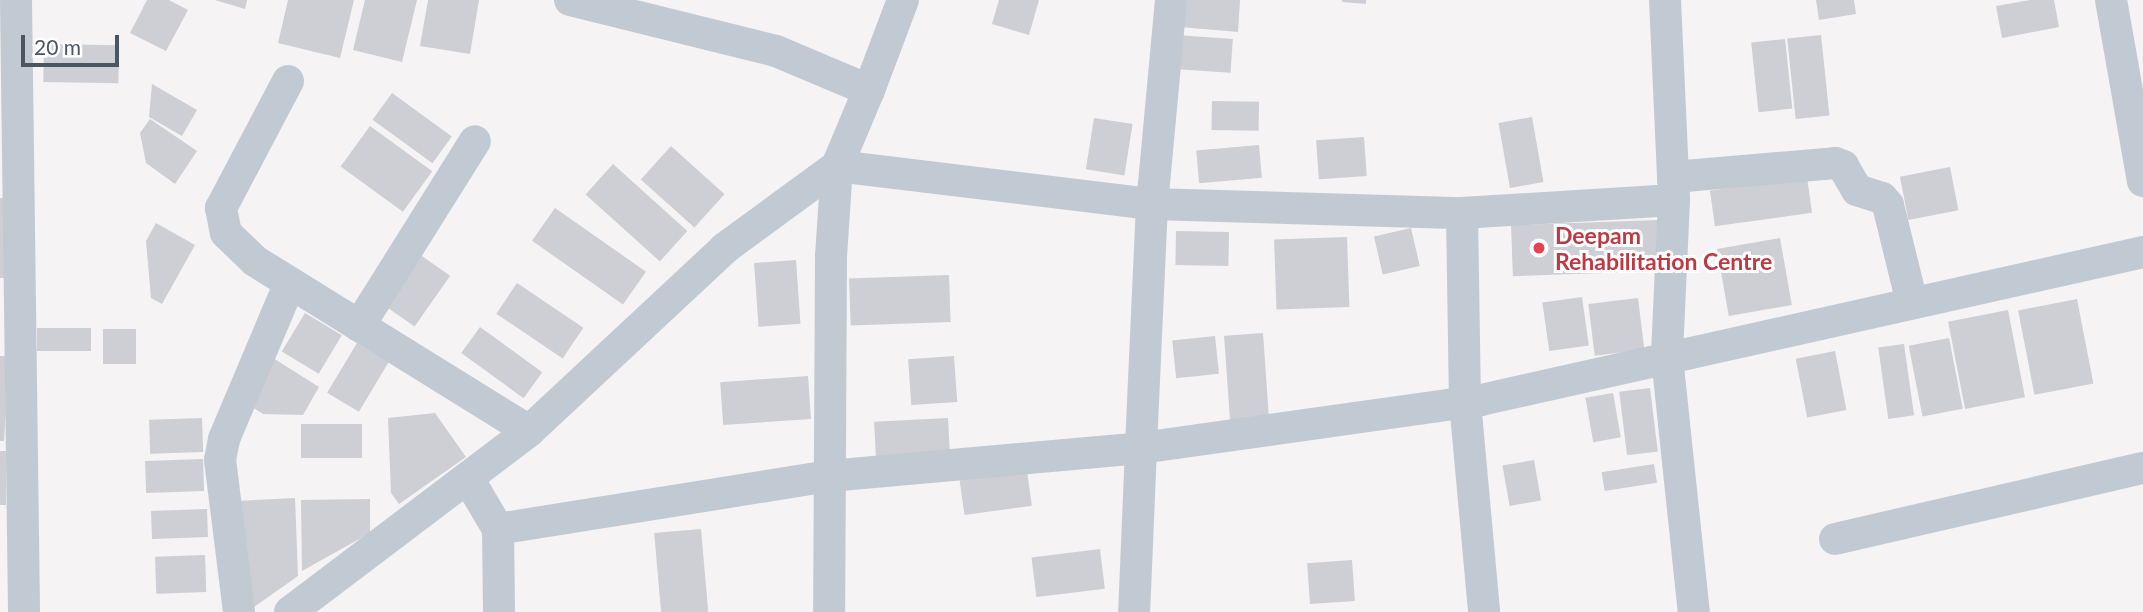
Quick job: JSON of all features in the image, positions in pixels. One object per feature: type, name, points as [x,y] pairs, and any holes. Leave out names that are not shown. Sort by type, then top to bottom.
[{"type":"street","points":[[16,0],[24,612]]},
{"type":"street","points":[[570,0],[776,51],[869,90]]},
{"type":"street","points":[[829,612],[831,256],[837,166],[903,0]]},
{"type":"street","points":[[1134,612],[1152,204],[1171,0]]},
{"type":"street","points":[[1665,0],[1674,188],[1667,358],[1694,612]]},
{"type":"street","points":[[2111,0],[2143,181]]},
{"type":"street","points":[[288,81],[221,208],[226,233],[255,261],[529,431]]},
{"type":"street","points":[[359,326],[475,141]]},
{"type":"street","points":[[290,612],[469,480],[529,431],[725,248],[837,166],[1152,204],[1462,213],[1674,188],[1835,163],[1843,166],[1857,190],[1882,198],[1888,205],[1912,303]]},
{"type":"street","points":[[1462,213],[1465,402],[1484,612]]},
{"type":"street","points":[[498,529],[829,476],[1141,447],[1465,402],[2143,252]]},
{"type":"street","points":[[239,612],[220,460],[224,439],[290,283]]},
{"type":"street","points":[[1835,539],[2143,468]]},
{"type":"street","points":[[469,480],[498,529],[499,612]]},
{"type":"building","points":[[147,0],[169,0],[188,10],[166,51],[130,33]]},
{"type":"building","points":[[215,0],[247,0],[245,9]]},
{"type":"building","points":[[288,0],[354,0],[340,58],[278,43]]},
{"type":"building","points":[[365,0],[417,0],[402,62],[353,50]]},
{"type":"building","points":[[428,0],[479,0],[470,54],[420,46]]},
{"type":"building","points":[[999,0],[1039,0],[1029,35],[992,24]]},
{"type":"building","points":[[1182,0],[1240,0],[1238,32],[1180,27]]},
{"type":"building","points":[[1366,0],[1366,4],[1342,2]]},
{"type":"building","points":[[1816,0],[1854,0],[1856,14],[1819,20]]},
{"type":"building","points":[[2030,0],[2054,0],[2059,27],[2002,38],[1996,6]]},
{"type":"building","points":[[1177,35],[1233,39],[1230,73],[1175,69]]},
{"type":"building","points":[[1821,35],[1829,116],[1796,119],[1787,39]]},
{"type":"building","points":[[1785,39],[1792,109],[1759,112],[1751,43]]},
{"type":"building","points":[[44,44],[119,45],[118,83],[43,82]]},
{"type":"building","points":[[152,84],[197,110],[182,136],[149,117]]},
{"type":"building","points":[[392,93],[452,136],[432,163],[373,120]]},
{"type":"building","points":[[1212,101],[1259,102],[1258,131],[1211,130]]},
{"type":"building","points":[[1532,117],[1543,182],[1510,188],[1499,123]]},
{"type":"building","points":[[1094,118],[1133,124],[1124,175],[1086,169]]},
{"type":"building","points":[[150,119],[197,151],[175,184],[146,163],[140,133]]},
{"type":"building","points":[[370,126],[432,171],[403,212],[341,166]]},
{"type":"building","points":[[1364,137],[1367,176],[1319,179],[1316,140]]},
{"type":"building","points":[[1259,145],[1262,178],[1199,183],[1196,150]]},
{"type":"building","points":[[671,146],[725,194],[694,228],[641,179]]},
{"type":"building","points":[[613,164],[687,231],[660,261],[586,194]]},
{"type":"building","points":[[1950,167],[1958,210],[1908,220],[1900,177]]},
{"type":"building","points":[[1807,177],[1812,213],[1715,226],[1710,191]]},
{"type":"building","points":[[0,198],[6,198],[4,278],[0,278]]},
{"type":"building","points":[[555,208],[646,272],[623,304],[532,241]]},
{"type":"building","points":[[1659,220],[1661,271],[1513,276],[1511,225]]},
{"type":"building","points":[[156,223],[195,245],[162,304],[151,298],[146,241]]},
{"type":"building","points":[[1411,228],[1420,266],[1383,275],[1374,237]]},
{"type":"building","points":[[1176,231],[1229,232],[1228,266],[1175,265]]},
{"type":"building","points":[[1347,237],[1349,307],[1276,310],[1274,240]]},
{"type":"building","points":[[1780,238],[1792,305],[1729,316],[1717,249]]},
{"type":"building","points":[[419,254],[450,276],[415,327],[383,305]]},
{"type":"building","points":[[796,260],[800,324],[759,327],[754,263]]},
{"type":"building","points":[[949,275],[951,322],[851,325],[849,278]]},
{"type":"building","points":[[517,283],[583,328],[563,358],[496,314]]},
{"type":"building","points":[[1582,297],[1589,346],[1549,351],[1542,303]]},
{"type":"building","points":[[1638,298],[1644,350],[1595,356],[1588,304]]},
{"type":"building","points":[[2077,299],[2093,383],[2035,395],[2018,310]]},
{"type":"building","points":[[2008,310],[2025,397],[1965,409],[1948,322]]},
{"type":"building","points":[[305,313],[342,335],[319,374],[282,352]]},
{"type":"building","points":[[480,327],[542,372],[523,398],[461,353]]},
{"type":"building","points":[[37,328],[91,328],[91,351],[37,351]]},
{"type":"building","points":[[103,329],[136,329],[136,364],[103,364]]},
{"type":"building","points":[[1263,333],[1269,420],[1230,423],[1224,336]]},
{"type":"building","points":[[1215,336],[1219,374],[1176,378],[1172,340]]},
{"type":"building","points":[[1949,338],[1963,409],[1922,417],[1909,346]]},
{"type":"building","points":[[357,343],[389,362],[359,412],[327,393]]},
{"type":"building","points":[[1904,344],[1914,415],[1888,419],[1878,348]]},
{"type":"building","points":[[1835,351],[1846,410],[1807,418],[1796,359]]},
{"type":"building","points":[[0,356],[9,356],[4,441],[0,441]]},
{"type":"building","points":[[954,356],[957,402],[911,405],[908,359]]},
{"type":"building","points":[[273,358],[319,387],[303,415],[263,414],[246,403]]},
{"type":"building","points":[[808,376],[811,419],[723,425],[720,382]]},
{"type":"building","points":[[1650,388],[1658,452],[1627,455],[1619,392]]},
{"type":"building","points":[[1613,393],[1621,437],[1593,442],[1585,398]]},
{"type":"building","points":[[435,413],[466,457],[399,504],[391,493],[388,418]]},
{"type":"building","points":[[202,418],[203,452],[150,454],[149,420]]},
{"type":"building","points":[[948,418],[950,457],[876,461],[874,422]]},
{"type":"building","points":[[301,424],[362,424],[362,458],[301,458]]},
{"type":"building","points":[[0,451],[6,451],[6,505],[0,505]]},
{"type":"building","points":[[203,459],[204,491],[146,493],[145,461]]},
{"type":"building","points":[[1534,460],[1541,500],[1510,506],[1502,466]]},
{"type":"building","points":[[1654,464],[1657,483],[1605,491],[1602,472]]},
{"type":"building","points":[[1027,471],[1032,506],[965,515],[960,480]]},
{"type":"building","points":[[295,498],[298,576],[247,612],[237,501]]},
{"type":"building","points":[[370,499],[370,533],[302,571],[301,500]]},
{"type":"building","points":[[207,509],[208,537],[152,539],[151,511]]},
{"type":"building","points":[[701,529],[708,612],[661,612],[654,533]]},
{"type":"building","points":[[1100,549],[1105,589],[1036,597],[1032,557]]},
{"type":"building","points":[[205,555],[206,592],[156,594],[155,557]]},
{"type":"building","points":[[1352,560],[1355,601],[1310,604],[1307,563]]},
{"type":"place","name":"Deepam Rehabilitation Centre","points":[[1539,248]]}]
